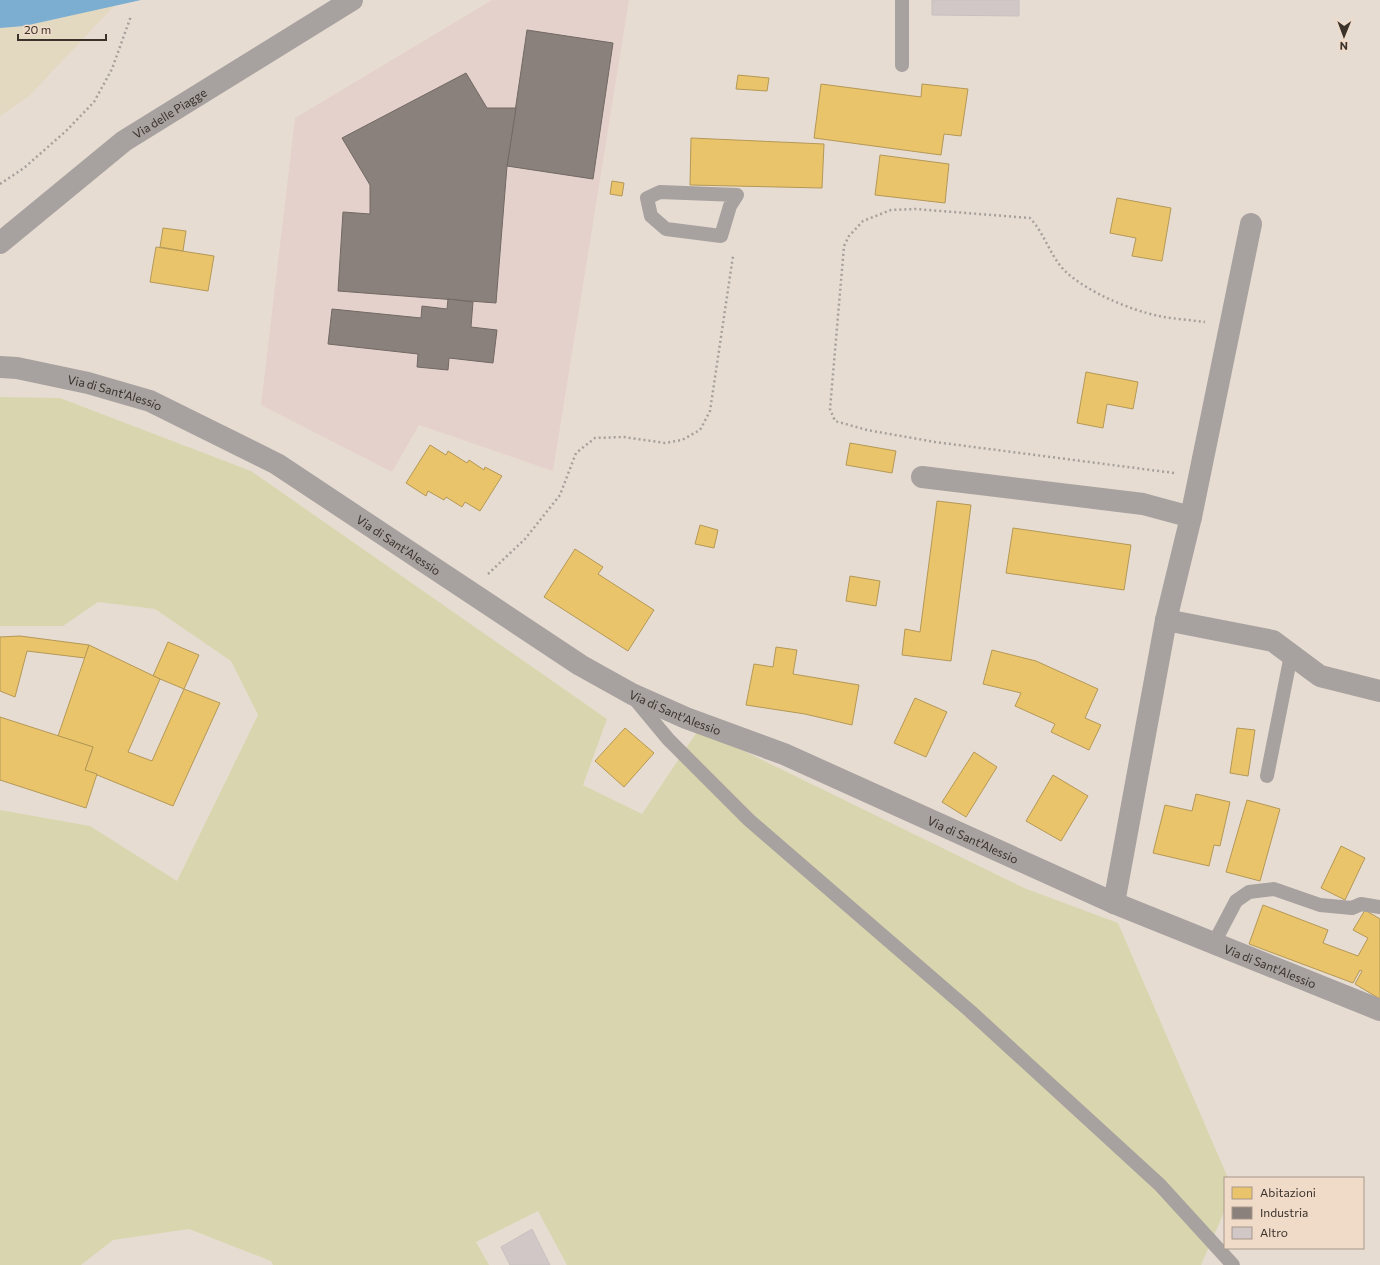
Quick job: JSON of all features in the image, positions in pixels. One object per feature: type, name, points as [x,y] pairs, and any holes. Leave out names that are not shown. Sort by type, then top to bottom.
[{"type":"street","name":"Via delle Piagge","points":[[0,243],[124,141],[352,0]]},
{"type":"street","points":[[1114,903],[1166,620],[1200,476],[1251,224]]},
{"type":"street","name":"Via di Sant'Alessio","points":[[0,367],[17,368],[88,383],[150,401],[214,431],[277,464],[580,665],[632,694],[686,718],[784,754],[1114,903],[1380,1010]]},
{"type":"street","points":[[922,477],[1143,504],[1191,517]]},
{"type":"street","points":[[1166,620],[1273,641],[1320,676],[1380,690]]},
{"type":"lane","points":[[902,0],[902,65]]},
{"type":"lane","points":[[660,192],[737,195],[730,206],[721,236],[666,230],[650,216],[647,198],[660,192]]},
{"type":"lane","points":[[1268,776],[1291,655]]},
{"type":"lane","points":[[632,694],[668,739],[749,820],[970,1011],[1160,1185],[1233,1265]]},
{"type":"lane","points":[[1214,943],[1236,901],[1249,892],[1274,889],[1320,905],[1352,908],[1360,904],[1380,907]]},
{"type":"path","points":[[0,184],[24,168],[94,102],[112,69],[131,16]]},
{"type":"path","points":[[1200,476],[935,442],[867,430],[835,421],[830,409],[844,246],[849,236],[864,221],[891,210],[915,209],[1030,218],[1040,228],[1050,250],[1065,271],[1089,288],[1126,306],[1158,316],[1207,322],[1230,328]]},
{"type":"path","points":[[469,592],[525,539],[560,496],[576,453],[595,438],[624,437],[665,443],[682,440],[700,430],[710,411],[734,249]]},
{"type":"shaded area","points":[[492,0],[629,0],[553,471],[419,425],[392,472],[261,405],[295,118]]},
{"type":"shaded area","points":[[0,397],[60,398],[251,471],[607,719],[583,785],[642,814],[699,729],[1024,888],[1118,923],[1228,1177],[1224,1177],[1224,1212],[1201,1265],[567,1265],[538,1211],[476,1242],[489,1265],[273,1265],[271,1261],[189,1229],[113,1240],[81,1265],[0,1265],[0,810],[90,826],[177,881],[258,715],[231,661],[155,609],[98,602],[63,626],[0,626]]},
{"type":"sand","points":[[115,5],[29,96],[0,116],[0,28],[24,26]]},
{"type":"water","points":[[0,0],[141,0],[24,26],[0,28]]},
{"type":"building: Abitazioni","points":[[738,75],[769,78],[767,91],[736,89]]},
{"type":"building: Abitazioni","points":[[821,84],[921,97],[922,84],[968,89],[961,136],[944,134],[941,155],[814,138]]},
{"type":"building: Abitazioni","points":[[691,138],[824,144],[822,188],[690,185]]},
{"type":"building: Abitazioni","points":[[880,155],[949,164],[945,203],[875,195]]},
{"type":"building: Abitazioni","points":[[612,181],[624,183],[622,196],[610,194]]},
{"type":"building: Abitazioni","points":[[1117,198],[1171,208],[1162,261],[1132,256],[1136,238],[1110,233]]},
{"type":"building: Abitazioni","points":[[163,228],[186,231],[183,251],[160,247]]},
{"type":"building: Abitazioni","points":[[156,247],[214,256],[208,291],[150,282]]},
{"type":"building: Abitazioni","points":[[1086,372],[1138,382],[1133,409],[1107,404],[1103,428],[1077,423]]},
{"type":"building: Abitazioni","points":[[850,443],[896,451],[892,473],[846,465]]},
{"type":"building: Abitazioni","points":[[430,445],[446,455],[448,451],[467,463],[469,460],[484,470],[485,467],[502,476],[480,511],[465,502],[462,507],[446,497],[444,500],[428,491],[426,496],[406,483]]},
{"type":"building: Abitazioni","points":[[937,501],[971,505],[951,661],[902,655],[905,629],[920,632]]},
{"type":"building: Abitazioni","points":[[700,525],[718,530],[714,548],[695,544]]},
{"type":"building: Abitazioni","points":[[1013,528],[1131,545],[1124,590],[1006,573]]},
{"type":"building: Abitazioni","points":[[575,549],[603,567],[598,574],[654,610],[628,651],[544,597]]},
{"type":"building: Abitazioni","points":[[850,576],[880,581],[876,606],[846,601]]},
{"type":"building: Abitazioni","points":[[20,636],[89,645],[85,658],[27,651],[15,697],[0,691],[0,637]]},
{"type":"building: Abitazioni","points":[[168,642],[199,655],[184,689],[153,676]]},
{"type":"building: Abitazioni","points":[[89,645],[160,679],[128,752],[152,761],[184,689],[220,703],[173,806],[85,770],[93,747],[58,736]]},
{"type":"building: Abitazioni","points":[[776,647],[797,650],[793,674],[859,685],[852,725],[805,714],[746,705],[754,664],[773,667]]},
{"type":"building: Abitazioni","points":[[992,650],[1036,661],[1098,689],[1085,718],[1101,725],[1089,750],[1051,732],[1055,724],[1015,706],[1021,693],[983,684]]},
{"type":"building: Abitazioni","points":[[915,698],[947,712],[926,757],[894,743]]},
{"type":"building: Abitazioni","points":[[0,717],[93,747],[85,770],[97,774],[86,808],[0,780]]},
{"type":"building: Abitazioni","points":[[625,728],[654,753],[624,787],[595,761]]},
{"type":"building: Abitazioni","points":[[1237,728],[1255,730],[1248,776],[1230,773]]},
{"type":"building: Abitazioni","points":[[974,752],[997,767],[966,817],[942,802]]},
{"type":"building: Abitazioni","points":[[1053,775],[1088,796],[1061,841],[1026,821]]},
{"type":"building: Abitazioni","points":[[1196,794],[1230,802],[1220,846],[1214,845],[1209,866],[1153,853],[1165,805],[1192,811]]},
{"type":"building: Abitazioni","points":[[1247,800],[1280,809],[1260,881],[1226,872]]},
{"type":"building: Abitazioni","points":[[1341,846],[1365,858],[1345,900],[1321,888]]},
{"type":"building: Abitazioni","points":[[1263,905],[1328,930],[1323,943],[1358,956],[1368,938],[1353,930],[1365,910],[1380,919],[1380,999],[1355,984],[1362,971],[1360,970],[1353,983],[1249,944]]},
{"type":"building: Industria","points":[[527,30],[613,43],[593,179],[507,166]]},
{"type":"building: Industria","points":[[466,73],[487,108],[516,108],[507,166],[496,303],[338,291],[343,212],[370,214],[370,185],[342,138]]},
{"type":"building: Industria","points":[[448,299],[473,302],[471,327],[497,330],[493,363],[449,358],[448,370],[417,367],[418,354],[328,344],[332,309],[421,318],[422,306],[447,309]]},
{"type":"building: Altro","points":[[932,0],[1019,0],[1019,16],[932,15]]},
{"type":"building: Altro","points":[[532,1229],[550,1265],[510,1265],[501,1247]]}]
